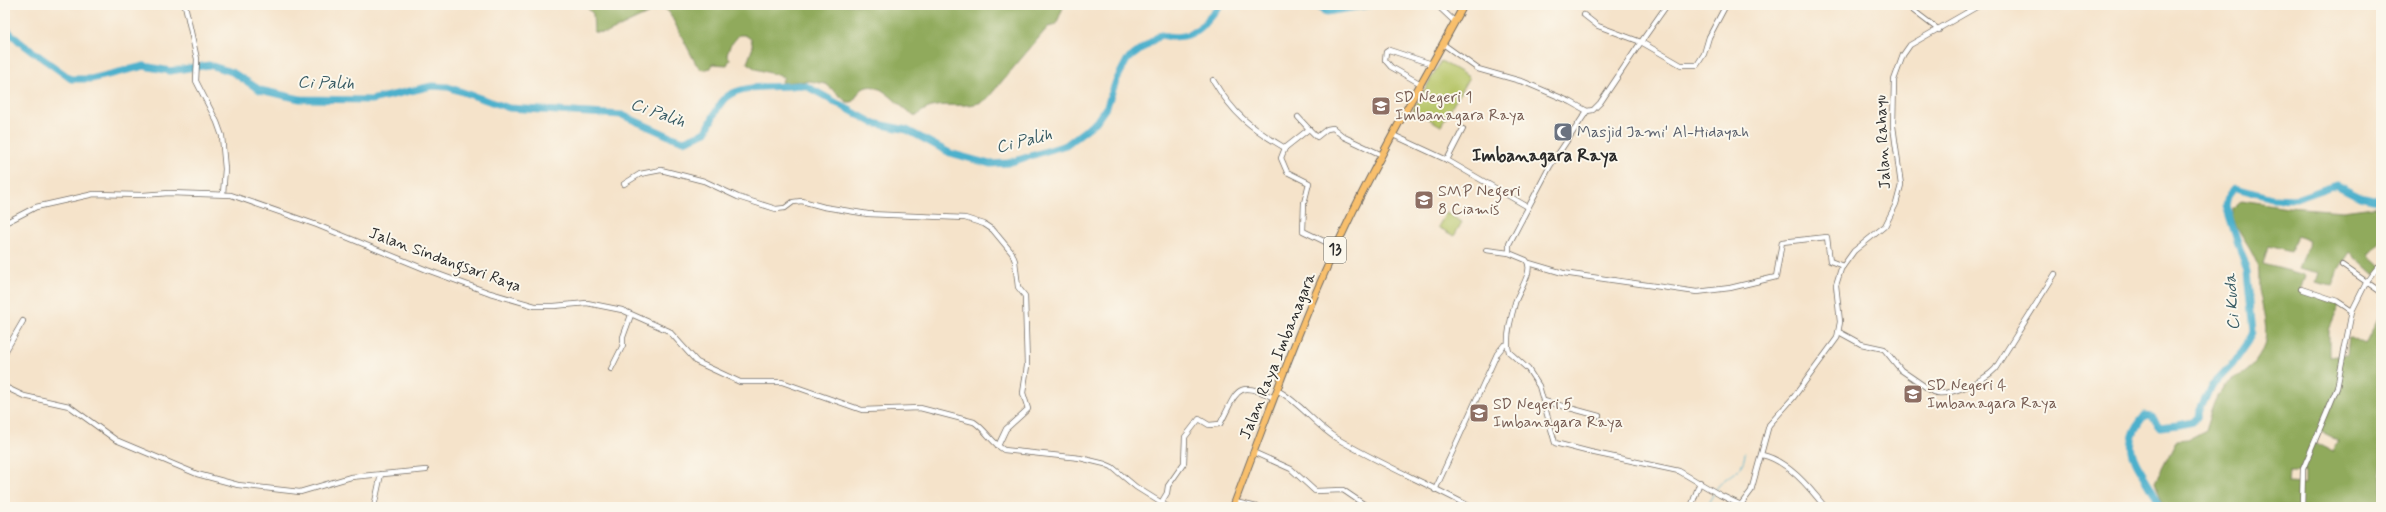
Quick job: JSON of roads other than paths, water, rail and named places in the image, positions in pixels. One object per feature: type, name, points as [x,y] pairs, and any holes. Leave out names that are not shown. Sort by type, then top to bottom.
[{"type":"highway","name":"Jalan Raya Imbanagara","points":[[1234,504],[1298,336],[1336,247],[1393,134],[1464,5]]},
{"type":"street","points":[[185,5],[197,59],[196,81],[217,122],[222,136],[225,169],[223,194]]},
{"type":"street","points":[[1438,5],[1455,22]]},
{"type":"street","points":[[1443,44],[1478,69],[1524,82],[1571,102],[1587,111],[1593,110],[1600,103],[1667,5]]},
{"type":"street","points":[[1584,15],[1598,26],[1641,42],[1681,64],[1697,65],[1704,54],[1709,37],[1726,5]]},
{"type":"street","points":[[1906,5],[1939,30]]},
{"type":"street","name":"Jalan Rahayu","points":[[1740,506],[1751,491],[1772,421],[1793,398],[1833,347],[1839,332],[1836,285],[1838,275],[1854,251],[1885,226],[1893,211],[1901,185],[1893,126],[1894,80],[1907,49],[1980,5]]},
{"type":"street","points":[[1421,84],[1391,67],[1385,60],[1386,52],[1391,50],[1432,64]]},
{"type":"street","points":[[1213,80],[1226,102],[1246,123],[1284,148]]},
{"type":"street","points":[[1509,253],[1510,240],[1550,166],[1587,111]]},
{"type":"street","points":[[1298,116],[1317,137],[1326,129],[1333,128],[1344,137],[1382,155]]},
{"type":"street","points":[[1309,129],[1284,148],[1281,158],[1287,172],[1309,183],[1304,203],[1303,231],[1336,247]]},
{"type":"street","points":[[1447,160],[1463,129]]},
{"type":"street","points":[[1393,134],[1447,160],[1528,208]]},
{"type":"street","points":[[624,184],[640,174],[661,170],[704,181],[738,197],[776,209],[785,208],[793,202],[802,201],[824,207],[868,214],[965,218],[989,227],[1012,253],[1015,261],[1018,287],[1025,296],[1027,366],[1023,391],[1028,409],[1006,429],[998,446],[1021,453],[1080,458],[1105,464],[1112,467],[1136,487],[1168,507]]},
{"type":"street","name":"Jalan Sindangsari Raya","points":[[5,223],[30,209],[83,195],[101,193],[143,195],[169,193],[223,194],[244,198],[317,225],[427,270],[490,293],[535,306],[587,303],[609,307],[631,315],[669,331],[697,362],[731,379],[748,383],[782,382],[862,410],[910,407],[926,409],[974,422],[981,426],[998,446]]},
{"type":"street","points":[[1486,250],[1509,253],[1529,263],[1568,274],[1679,290],[1710,291],[1776,277],[1782,242],[1827,237],[1830,261],[1843,266]]},
{"type":"street","points":[[1529,263],[1527,275],[1514,304],[1507,345],[1509,352],[1533,376],[1544,401],[1552,435],[1558,444],[1672,469],[1700,482],[1740,506]]},
{"type":"street","points":[[2342,265],[2381,292]]},
{"type":"street","points":[[2302,507],[2303,469],[2337,388],[2352,311],[2367,281],[2378,267],[2381,269]]},
{"type":"street","points":[[1839,332],[1861,344],[1884,349],[1901,370],[1933,392],[1939,394],[1952,392],[1989,376],[1995,369],[2055,274]]},
{"type":"street","points":[[2301,289],[2337,301],[2352,311]]},
{"type":"street","points":[[611,368],[622,345],[623,337],[631,315]]},
{"type":"street","points":[[5,352],[23,321]]},
{"type":"street","points":[[1435,490],[1497,354],[1504,345],[1507,345]]},
{"type":"street","points":[[5,387],[24,396],[69,406],[116,440],[198,474],[238,485],[300,492],[347,478],[426,470]]},
{"type":"street","points":[[1161,503],[1168,486],[1184,463],[1185,437],[1197,420],[1200,419],[1214,426],[1220,424],[1235,393],[1241,390],[1253,390],[1274,398]]},
{"type":"street","points":[[1277,390],[1296,401],[1324,430],[1377,460],[1467,505]]},
{"type":"street","points":[[1544,401],[1599,416]]},
{"type":"street","points":[[1254,452],[1292,469],[1312,490],[1343,490],[1368,507]]},
{"type":"street","points":[[1762,455],[1770,457],[1787,468],[1825,507]]},
{"type":"street","points":[[374,507],[381,474]]},
{"type":"street","points":[[1691,507],[1700,482]]},
{"type":"street","points":[[1234,504],[1257,507]]},
{"type":"waterway","name":"Ci Palih","points":[[5,28],[21,43],[71,79],[91,79],[144,66],[170,71],[209,65],[232,72],[260,90],[300,99],[371,100],[432,86],[448,87],[509,108],[622,115],[684,141],[706,132],[719,105],[731,94],[747,89],[799,85],[806,86],[873,123],[907,130],[950,153],[990,164],[1008,163],[1066,145],[1096,122],[1107,106],[1116,81],[1127,60],[1160,35],[1172,37],[1189,35],[1201,26],[1221,5]]},
{"type":"waterway","name":"Ci Palih","points":[[1314,5],[1326,12],[1370,5]]},
{"type":"waterway","name":"Ci Kuda","points":[[2160,507],[2155,494],[2132,451],[2132,440],[2136,428],[2145,415],[2151,416],[2160,427],[2192,422],[2197,417],[2210,388],[2233,364],[2249,341],[2253,332],[2247,272],[2226,206],[2227,198],[2236,188],[2272,198],[2296,199],[2336,185],[2360,197],[2381,202]]},
{"type":"waterway","points":[[1715,491],[1719,485],[1741,465],[1744,460],[1745,453]]},
{"type":"waterway","points":[[1706,507],[1714,493]]},
{"type":"place","name":"SD Negeri 1 Imbanagara Raya","points":[[1381,106]]},
{"type":"place","name":"Masjid Jami' Al-Hidayah","points":[[1563,132]]},
{"type":"place","name":"SMP Negeri 8 Ciamis","points":[[1424,200]]},
{"type":"place","name":"SD Negeri 4 Imbanagara Raya","points":[[1913,394]]},
{"type":"place","name":"SD Negeri 5 Imbanagara Raya","points":[[1479,413]]},
{"type":"district","name":"Imbanagara Raya","points":[[1545,156]]}]
